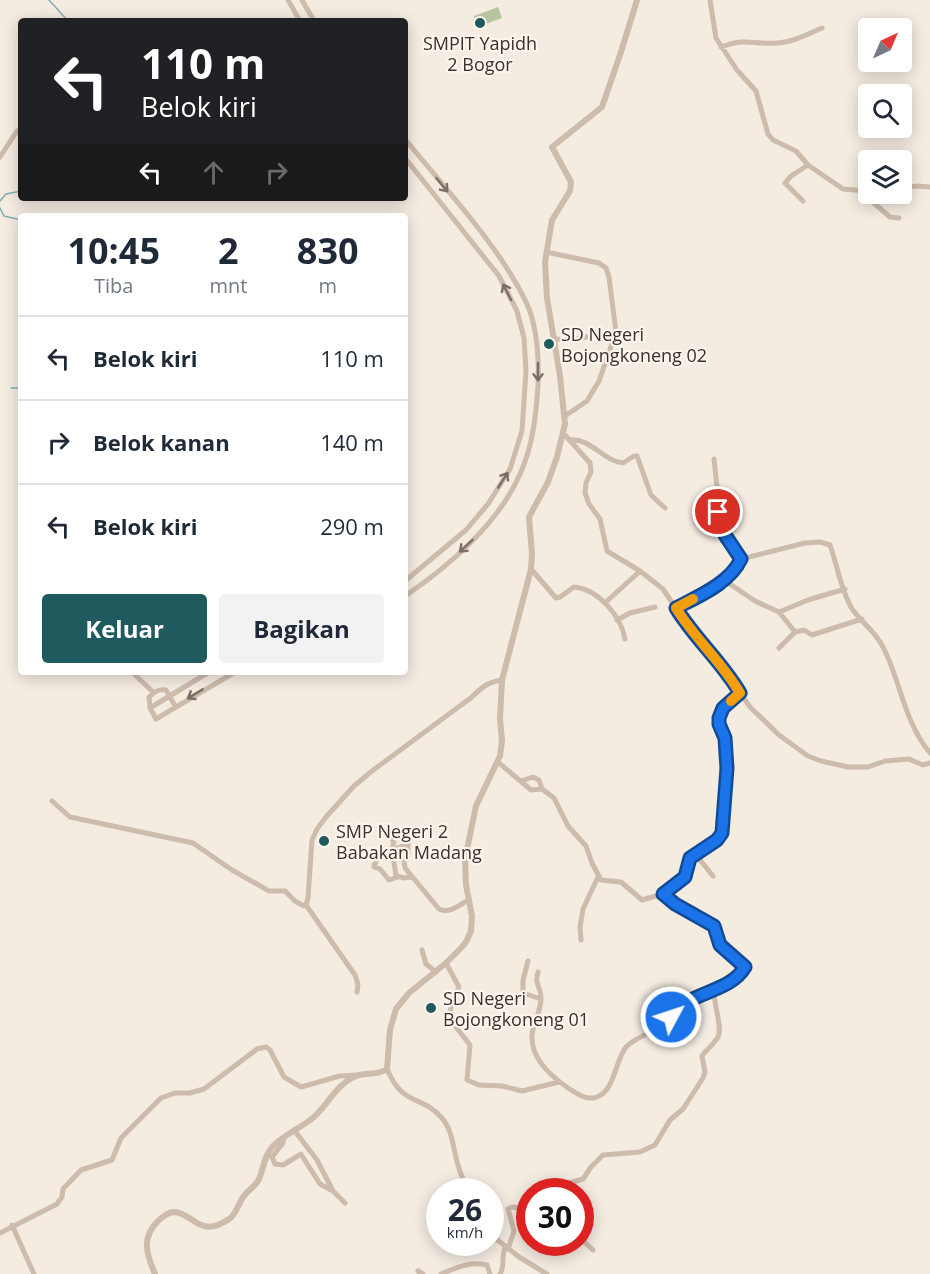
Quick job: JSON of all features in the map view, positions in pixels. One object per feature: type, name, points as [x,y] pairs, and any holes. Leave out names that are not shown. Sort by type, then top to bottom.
[{"type":"street","points":[[288,0],[298,18]]},
{"type":"street","points":[[302,0],[312,18]]},
{"type":"street","points":[[463,1178],[458,1168],[452,1138],[443,1119],[434,1111],[401,1092],[392,1081],[387,1069],[390,1030],[393,1014],[410,993],[462,948],[469,937],[472,916],[464,871],[468,840],[476,806],[498,762],[502,741],[500,718],[502,680],[531,569],[529,517],[548,482],[564,434],[565,416],[545,275],[546,252],[554,214],[571,187],[569,176],[552,147],[602,107],[637,0]]},
{"type":"street","points":[[710,0],[714,29],[722,47],[756,91],[768,134],[773,140],[796,151],[808,165],[843,189],[858,191]]},
{"type":"street","points":[[722,47],[742,40],[762,44],[790,41],[822,28]]},
{"type":"street","points":[[0,157],[17,131]]},
{"type":"street","points":[[408,143],[509,270],[528,307],[536,335],[538,370],[533,434],[520,475],[498,511],[475,538],[429,579],[408,594]]},
{"type":"street","points":[[408,162],[499,276],[516,311],[524,338],[526,371],[522,431],[510,469],[488,504],[466,530],[408,579]]},
{"type":"street","points":[[803,201],[785,183],[786,179],[808,165]]},
{"type":"street","points":[[912,187],[930,188]]},
{"type":"street","points":[[875,204],[890,217],[899,218]]},
{"type":"street","points":[[546,252],[599,263],[606,268],[616,332],[599,381],[587,401],[565,416]]},
{"type":"street","points":[[555,339],[568,340],[616,332]]},
{"type":"street","points":[[564,434],[590,463],[591,472],[585,493],[589,504],[600,519],[607,551],[640,571],[663,589],[691,631],[750,707],[772,730],[813,758],[843,766],[862,767],[892,760],[909,759],[923,765],[930,763]]},
{"type":"street","points":[[569,440],[576,439],[587,444],[617,462],[623,463],[638,456],[651,495],[665,508]]},
{"type":"street","points":[[714,459],[721,524],[725,535],[741,559]]},
{"type":"street","points":[[676,608],[724,580],[741,559],[805,543],[820,542],[830,545],[852,608],[876,633],[913,728],[930,753]]},
{"type":"street","points":[[531,569],[556,598],[572,588],[581,587],[605,603],[623,629],[625,639]]},
{"type":"street","points":[[605,603],[640,571]]},
{"type":"street","points":[[724,580],[734,589],[779,612],[795,632]]},
{"type":"street","points":[[779,612],[845,589]]},
{"type":"street","points":[[617,620],[630,613],[655,607]]},
{"type":"street","points":[[779,648],[795,632],[804,630],[812,635],[862,619]]},
{"type":"street","points":[[135,675],[153,692]]},
{"type":"street","points":[[150,708],[204,675]]},
{"type":"street","points":[[175,706],[166,690],[153,692],[149,697],[150,708],[156,719],[231,675]]},
{"type":"street","points":[[357,992],[358,984],[355,975],[306,905],[312,840],[317,829],[341,799],[372,771],[484,686],[502,680]]},
{"type":"street","points":[[521,781],[529,777],[536,778],[541,783],[542,789],[554,798],[568,826],[586,846],[598,877],[604,881],[621,882],[642,900],[663,894],[683,880],[690,858],[717,840],[722,833],[727,768],[725,738],[719,718],[723,708],[740,693]]},
{"type":"street","points":[[498,762],[533,791],[542,789]]},
{"type":"street","points":[[52,801],[70,817],[193,843],[231,870],[269,891],[285,891],[301,906],[306,905]]},
{"type":"street","points":[[389,836],[393,839],[392,850],[398,877]]},
{"type":"street","points":[[392,850],[409,842],[404,865],[441,911],[449,910],[468,900]]},
{"type":"street","points":[[696,855],[714,876]]},
{"type":"street","points":[[376,862],[374,866],[383,871],[389,880],[398,877],[412,877]]},
{"type":"street","points":[[581,940],[580,927],[583,909],[598,877]]},
{"type":"street","points":[[538,972],[536,983],[541,999],[533,1031],[536,1055],[547,1071],[559,1082],[586,1098],[600,1095],[612,1080],[621,1055],[628,1046],[660,1027],[686,1001],[739,975],[745,967],[720,945],[714,926],[675,904],[663,894]]},
{"type":"street","points":[[422,950],[426,964],[436,972]]},
{"type":"street","points":[[528,961],[523,980],[523,993],[541,999]]},
{"type":"street","points":[[446,963],[459,987],[451,1006],[452,1019],[470,1046],[467,1080],[479,1085],[502,1086],[522,1091],[559,1082]]},
{"type":"street","points":[[584,1178],[603,1155],[640,1152],[655,1145],[670,1120],[683,1109],[705,1075],[702,1056],[715,1042],[720,1028],[714,1007],[714,989]]},
{"type":"street","points":[[0,1233],[57,1204],[62,1197],[63,1189],[81,1170],[112,1160],[121,1138],[161,1098],[175,1093],[190,1093],[204,1089],[257,1049],[266,1047],[270,1050],[284,1077],[301,1087],[340,1076],[381,1072],[387,1069]]},
{"type":"street","points":[[155,1274],[147,1242],[151,1229],[168,1213],[173,1212],[202,1226],[214,1226],[229,1219],[244,1195],[257,1183],[266,1157],[284,1137],[313,1118],[341,1087],[358,1075]]},
{"type":"street","points":[[294,1130],[317,1160],[333,1191]]},
{"type":"street","points":[[284,1137],[283,1143],[272,1157],[275,1164],[283,1165],[301,1154],[320,1184],[333,1191],[345,1203]]},
{"type":"street","points":[[500,1274],[503,1268],[502,1254],[514,1231],[508,1209],[516,1207]]},
{"type":"street","points":[[12,1225],[34,1274]]},
{"type":"street","points":[[504,1245],[546,1274]]},
{"type":"street","points":[[441,1274],[473,1263],[487,1265],[490,1274]]},
{"type":"green space","points":[[498,7],[502,18],[478,27],[474,16]]},
{"type":"waterway","points":[[49,0],[65,18]]},
{"type":"waterway","points":[[0,201],[6,194],[18,192]]},
{"type":"waterway","points":[[0,208],[4,216],[18,219]]},
{"type":"waterway","points":[[11,388],[18,388]]},
{"type":"slow traffic","points":[[693,599],[676,608],[691,631],[740,693],[731,701]]},
{"type":"place","name":"SMPIT Yapidh 2 Bogor","points":[[480,23]]},
{"type":"place","name":"SD Negeri Bojongkoneng 02","points":[[549,344]]},
{"type":"place","name":"SMP Negeri 2 Babakan Madang","points":[[324,841]]},
{"type":"place","name":"SD Negeri Bojongkoneng 01","points":[[431,1008]]},
{"type":"route","points":[[671,1017],[686,1001],[736,978],[745,967],[720,945],[714,926],[675,904],[663,894],[683,880],[690,858],[720,838],[723,828],[722,814],[727,778],[726,745],[719,718],[723,708],[740,693],[691,631],[676,608],[724,580],[740,563],[741,559],[725,535],[718,512]]}]
